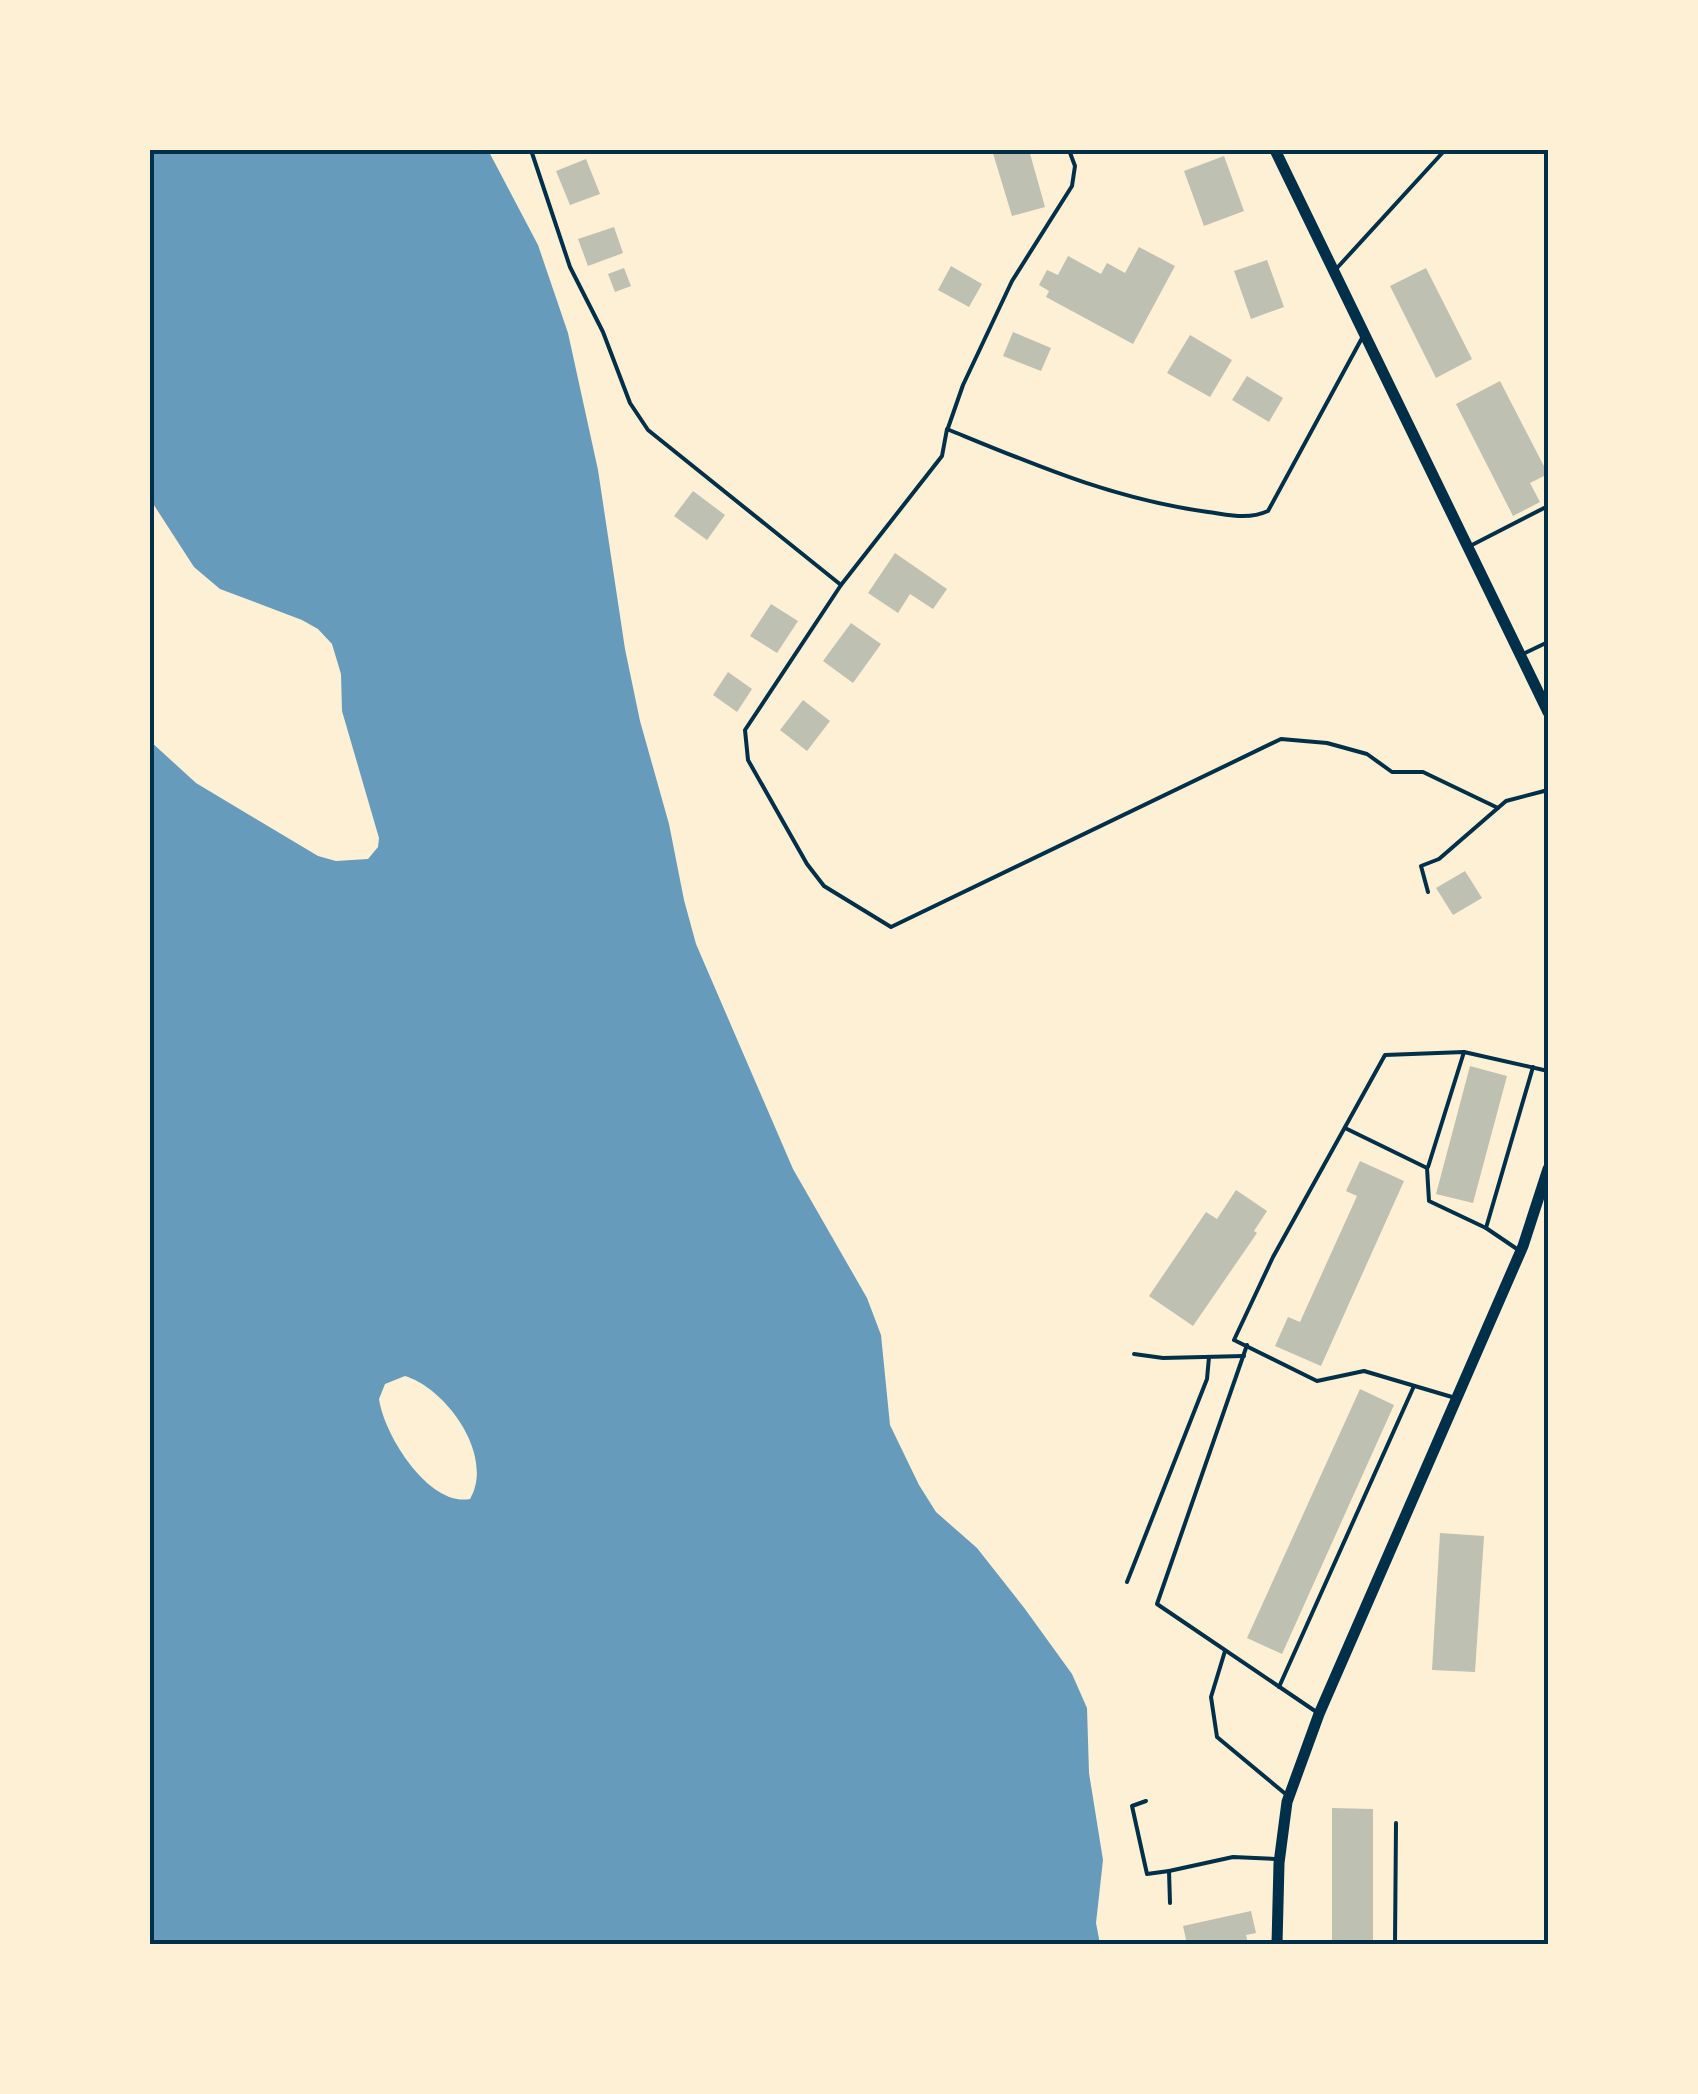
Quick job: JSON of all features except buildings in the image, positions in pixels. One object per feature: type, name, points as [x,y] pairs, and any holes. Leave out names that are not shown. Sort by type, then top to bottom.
[{"type":"main road","points":[[1275,150],[1548,712]]},
{"type":"main road","points":[[1277,1944],[1280,1860],[1289,1797],[1320,1714],[1521,1252],[1548,1169]]},
{"type":"lane","points":[[531,150],[570,268],[603,332],[630,403],[648,430],[842,585]]},
{"type":"lane","points":[[1069,150],[1075,166],[1072,186],[1012,281],[963,385],[942,456],[842,585],[745,730],[748,760],[807,864],[824,886],[891,926],[1281,738],[1326,743],[1367,754],[1392,772],[1423,772],[1498,808]]},
{"type":"lane","points":[[1334,272],[1444,150]]},
{"type":"lane","points":[[947,429],[1056,474],[1164,506],[1252,518],[1268,511],[1364,334]]},
{"type":"lane","points":[[1468,547],[1548,506]]},
{"type":"lane","points":[[1520,656],[1548,642]]},
{"type":"lane","points":[[1428,892],[1421,866],[1439,859],[1506,800],[1548,790]]},
{"type":"lane","points":[[1464,1052],[1428,1168],[1428,1202],[1486,1228],[1521,1252]]},
{"type":"lane","points":[[1456,1398],[1364,1372],[1317,1382],[1234,1340],[1273,1256],[1384,1056],[1464,1052],[1548,1070]]},
{"type":"lane","points":[[1486,1228],[1533,1068]]},
{"type":"lane","points":[[1345,1128],[1428,1168]]},
{"type":"lane","points":[[1247,1346],[1157,1604],[1320,1714]]},
{"type":"lane","points":[[1134,1354],[1244,1356]]},
{"type":"lane","points":[[1127,1582],[1206,1379],[1209,1357]]},
{"type":"lane","points":[[1278,1689],[1414,1386]]},
{"type":"lane","points":[[1224,1651],[1211,1696],[1217,1737],[1289,1797]]},
{"type":"lane","points":[[1146,1800],[1132,1806],[1147,1874],[1233,1857],[1280,1860]]},
{"type":"lane","points":[[1395,1944],[1396,1823]]},
{"type":"lane","points":[[1170,1871],[1170,1903]]},
{"type":"water","points":[[150,150],[488,150],[538,245],[568,333],[598,470],[640,721],[669,824],[696,944],[793,1169],[867,1298],[881,1335],[890,1425],[919,1485],[936,1512],[977,1548],[1025,1609],[1072,1674],[1087,1708],[1089,1773],[1103,1860],[1096,1923],[1100,1944],[150,1944],[150,741],[196,783],[318,856],[336,861],[368,859],[378,847],[379,838],[342,711],[341,674],[332,644],[302,620],[220,589],[194,567],[150,499]],"holes":[[[405,1376],[421,1383],[451,1409],[463,1426],[476,1463],[476,1482],[470,1499],[439,1492],[411,1466],[390,1431],[379,1399],[385,1384]]]}]
